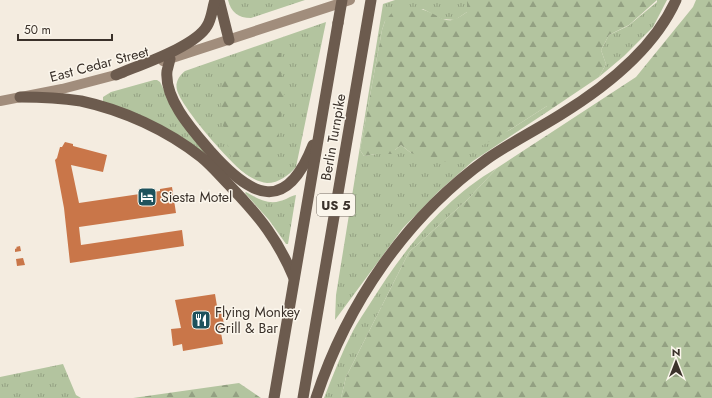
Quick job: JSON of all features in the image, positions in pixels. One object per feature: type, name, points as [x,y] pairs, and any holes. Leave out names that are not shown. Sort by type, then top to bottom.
[{"type":"highway","points":[[116,75],[167,54],[196,39],[207,28],[213,13],[215,0]]},
{"type":"highway","points":[[219,0],[229,40]]},
{"type":"highway","name":"Berlin Turnpike","points":[[274,398],[342,0]]},
{"type":"highway","name":"Berlin Turnpike","points":[[303,398],[371,0]]},
{"type":"highway","points":[[316,398],[334,349],[353,311],[376,274],[411,228],[449,190],[476,168],[498,152],[576,105],[619,73],[653,36],[672,9],[676,0]]},
{"type":"highway","points":[[170,59],[167,72],[168,85],[179,109],[250,207],[273,236],[281,249],[294,278]]},
{"type":"highway","points":[[20,97],[43,97],[81,102],[106,108],[136,119],[187,146],[228,177],[254,189],[263,191],[273,191],[283,188],[298,176],[310,153],[320,126]]},
{"type":"main road","name":"East Cedar Street","points":[[0,101],[116,75],[170,59],[350,0]]},
{"type":"green space","points":[[228,0],[305,0],[251,18],[246,18],[236,14],[233,11]]},
{"type":"green space","points":[[395,0],[467,0],[467,12],[455,20],[442,19],[423,9],[385,21],[382,30],[360,150],[364,156],[394,154],[395,150],[401,145],[411,153],[508,131],[547,106],[547,112],[473,161],[439,191],[403,228],[335,320],[336,295],[383,4]]},
{"type":"green space","points":[[467,0],[657,0],[629,25],[609,35],[601,50],[606,64],[599,77],[547,112],[547,106],[508,131],[460,158],[449,162],[437,161],[422,157],[411,153],[401,145],[395,150],[395,154],[376,154],[364,156],[360,150],[382,30],[385,21],[395,9],[410,8],[424,10],[445,20],[454,19],[467,12]]},
{"type":"green space","points":[[657,0],[667,0],[653,27],[624,56],[599,77],[606,64],[601,50],[609,35],[628,26],[657,2]]},
{"type":"green space","points":[[696,0],[712,0],[712,398],[341,398],[346,377],[409,252],[467,200],[497,168],[636,77],[693,7]]},
{"type":"green space","points":[[326,22],[296,167],[287,176],[276,182],[267,183],[257,180],[235,165],[216,145],[187,109],[177,90],[178,79],[185,71]]},
{"type":"green space","points":[[256,52],[281,53],[281,75],[286,80],[273,173],[269,181],[259,180],[249,176],[244,173],[233,161],[226,138],[222,116],[221,88],[228,71],[238,61]]},
{"type":"green space","points":[[154,80],[160,82],[172,106],[210,156],[103,102],[103,97],[111,92]]},
{"type":"green space","points":[[497,168],[467,200],[409,252],[346,377],[341,398],[324,398],[341,355],[355,327],[383,283],[411,245],[459,195]]},
{"type":"green space","points":[[246,192],[258,199],[271,202],[276,202],[296,195],[288,244],[286,244],[269,220],[245,193]]},
{"type":"green space","points":[[63,364],[76,395],[81,398],[0,398],[0,377]]},
{"type":"green space","points":[[239,383],[261,398],[133,398]]},
{"type":"building","name":"Siesta Motel","points":[[65,142],[73,144],[73,146],[107,155],[103,172],[71,165],[79,203],[160,191],[160,189],[172,187],[176,213],[79,227],[81,245],[182,230],[184,246],[70,263],[64,208],[55,160],[60,147],[62,147]]},
{"type":"building","points":[[20,246],[21,251],[15,252],[16,247]]},
{"type":"building","points":[[23,258],[25,265],[17,266],[16,259]]},
{"type":"building","name":"Flying Monkey Grill & Bar","points":[[215,294],[218,312],[222,311],[224,326],[220,327],[223,344],[183,351],[182,344],[173,346],[171,329],[181,328],[175,300]]},
{"type":"place","name":"Siesta Motel","points":[[147,197]]},
{"type":"place","name":"Flying Monkey Grill & Bar","points":[[201,320]]}]
